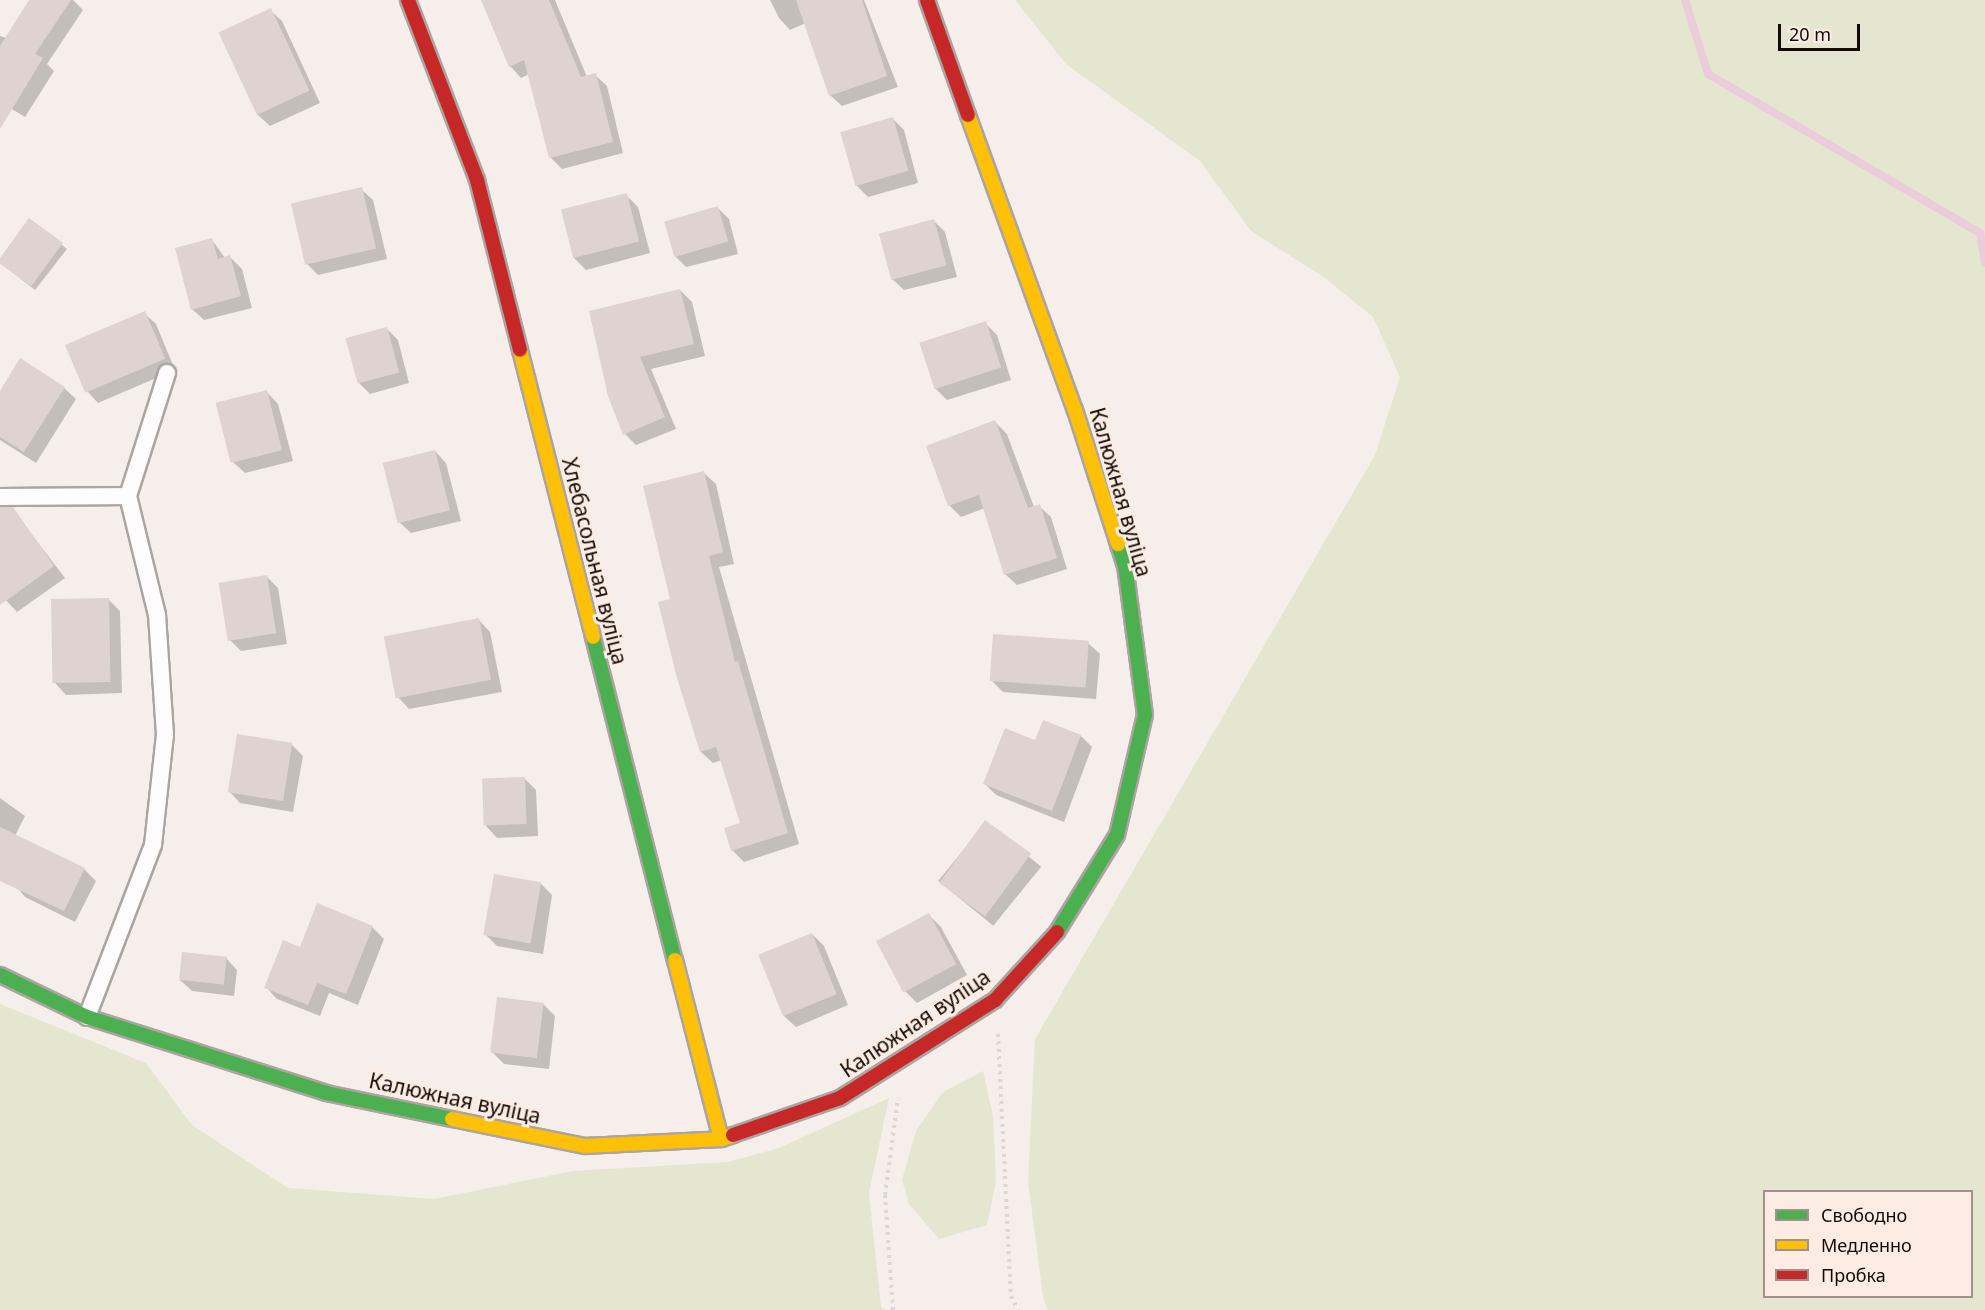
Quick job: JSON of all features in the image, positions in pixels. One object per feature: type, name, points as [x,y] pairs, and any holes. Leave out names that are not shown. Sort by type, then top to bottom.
[{"type":"street","name":"Хлебасольная вуліца","points":[[408,0],[420,23],[477,180],[721,1139]]},
{"type":"street","name":"Калюжная вуліца","points":[[0,975],[87,1017],[326,1093],[585,1146],[721,1139],[840,1098],[903,1062],[995,1000],[1054,936],[1117,835],[1146,715],[1125,566],[1071,399],[927,0]]},
{"type":"lane","points":[[87,1017],[153,845],[165,735],[157,615],[128,496],[167,373]]},
{"type":"lane","points":[[0,497],[128,496]]},
{"type":"path","points":[[995,1000],[1005,1131],[1011,1296],[1018,1310]]},
{"type":"path","points":[[893,1310],[885,1195],[903,1062]]},
{"type":"green space","points":[[1015,0],[1985,0],[1985,1310],[1048,1310],[1043,1297],[1028,1181],[1035,1039],[1375,455],[1400,377],[1373,317],[1325,278],[1251,231],[1200,161],[1066,64]]},
{"type":"green space","points":[[0,1004],[146,1063],[192,1125],[288,1188],[434,1199],[573,1171],[728,1162],[779,1148],[889,1098],[869,1193],[881,1307],[886,1310],[0,1310]]},
{"type":"green space","points":[[983,1071],[993,1116],[996,1181],[987,1225],[939,1239],[909,1204],[902,1180],[916,1131],[943,1092]]},
{"type":"building","points":[[29,0],[71,0],[35,54],[43,58],[0,129],[0,46]]},
{"type":"building","points":[[481,0],[549,0],[581,77],[596,73],[613,142],[549,158],[524,60],[509,67]]},
{"type":"building","points":[[796,0],[862,0],[887,76],[829,96]]},
{"type":"building","points":[[271,8],[309,90],[257,115],[218,33]]},
{"type":"building","points":[[893,117],[908,171],[856,186],[840,132]]},
{"type":"building","points":[[362,187],[376,248],[305,265],[291,203]]},
{"type":"building","points":[[627,193],[639,242],[573,258],[561,209]]},
{"type":"building","points":[[718,206],[728,242],[674,257],[664,221]]},
{"type":"building","points":[[29,218],[63,243],[31,286],[0,264],[0,258]]},
{"type":"building","points":[[934,219],[946,265],[891,280],[879,234]]},
{"type":"building","points":[[212,238],[218,259],[230,255],[241,296],[191,310],[175,248]]},
{"type":"building","points":[[680,289],[694,344],[640,357],[665,417],[623,435],[608,396],[589,311]]},
{"type":"building","points":[[145,311],[165,359],[85,393],[65,345]]},
{"type":"building","points":[[986,321],[1001,368],[935,389],[919,343]]},
{"type":"building","points":[[387,327],[399,372],[358,384],[345,338]]},
{"type":"building","points":[[20,358],[65,387],[24,452],[0,437],[0,391]]},
{"type":"building","points":[[267,390],[282,450],[231,463],[216,403]]},
{"type":"building","points":[[995,420],[1028,508],[1040,504],[1057,558],[1004,575],[979,495],[948,506],[926,446]]},
{"type":"building","points":[[435,450],[450,510],[398,523],[383,463]]},
{"type":"building","points":[[704,471],[723,552],[709,556],[735,662],[738,661],[788,833],[731,851],[724,828],[740,823],[716,747],[700,752],[677,678],[658,602],[670,599],[643,486]]},
{"type":"building","points":[[0,507],[13,507],[54,566],[0,605]]},
{"type":"building","points":[[267,575],[276,633],[228,641],[219,583]]},
{"type":"building","points":[[109,598],[110,682],[52,683],[51,599]]},
{"type":"building","points":[[479,618],[491,680],[396,698],[384,637]]},
{"type":"building","points":[[993,634],[1089,641],[1085,688],[990,681]]},
{"type":"building","points":[[1043,720],[1081,735],[1052,811],[983,784],[1005,728],[1035,740]]},
{"type":"building","points":[[237,734],[292,743],[283,801],[228,792]]},
{"type":"building","points":[[525,777],[527,824],[484,825],[482,779]]},
{"type":"building","points":[[985,820],[1031,854],[985,917],[939,883]]},
{"type":"building","points":[[0,827],[85,868],[64,911],[0,881]]},
{"type":"building","points":[[494,874],[541,882],[531,943],[483,935]]},
{"type":"building","points":[[317,903],[373,926],[346,994],[317,983],[308,1005],[264,988],[283,940],[300,947]]},
{"type":"building","points":[[929,913],[956,964],[903,992],[876,941]]},
{"type":"building","points":[[812,933],[837,994],[783,1016],[758,955]]},
{"type":"building","points":[[182,952],[227,957],[224,985],[179,980]]},
{"type":"building","points":[[497,997],[544,1003],[537,1058],[490,1053]]},
{"type":"waterway","points":[[1685,0],[1708,74],[1980,233],[1985,263]]},
{"type":"traffic: fast","points":[[1057,932],[1117,835],[1145,715],[1125,566],[1118,544]]},
{"type":"traffic: fast","points":[[593,637],[675,960]]},
{"type":"traffic: fast","points":[[0,975],[87,1017],[326,1093],[452,1119]]},
{"type":"traffic: slow","points":[[968,115],[1075,410],[1118,544]]},
{"type":"traffic: slow","points":[[520,350],[593,637]]},
{"type":"traffic: slow","points":[[675,960],[721,1139]]},
{"type":"traffic: slow","points":[[452,1119],[585,1146],[721,1139],[733,1135]]},
{"type":"traffic: jam","points":[[408,0],[477,180],[520,350]]},
{"type":"traffic: jam","points":[[927,0],[968,115]]},
{"type":"traffic: jam","points":[[733,1135],[840,1098],[995,1000],[1057,932]]}]
